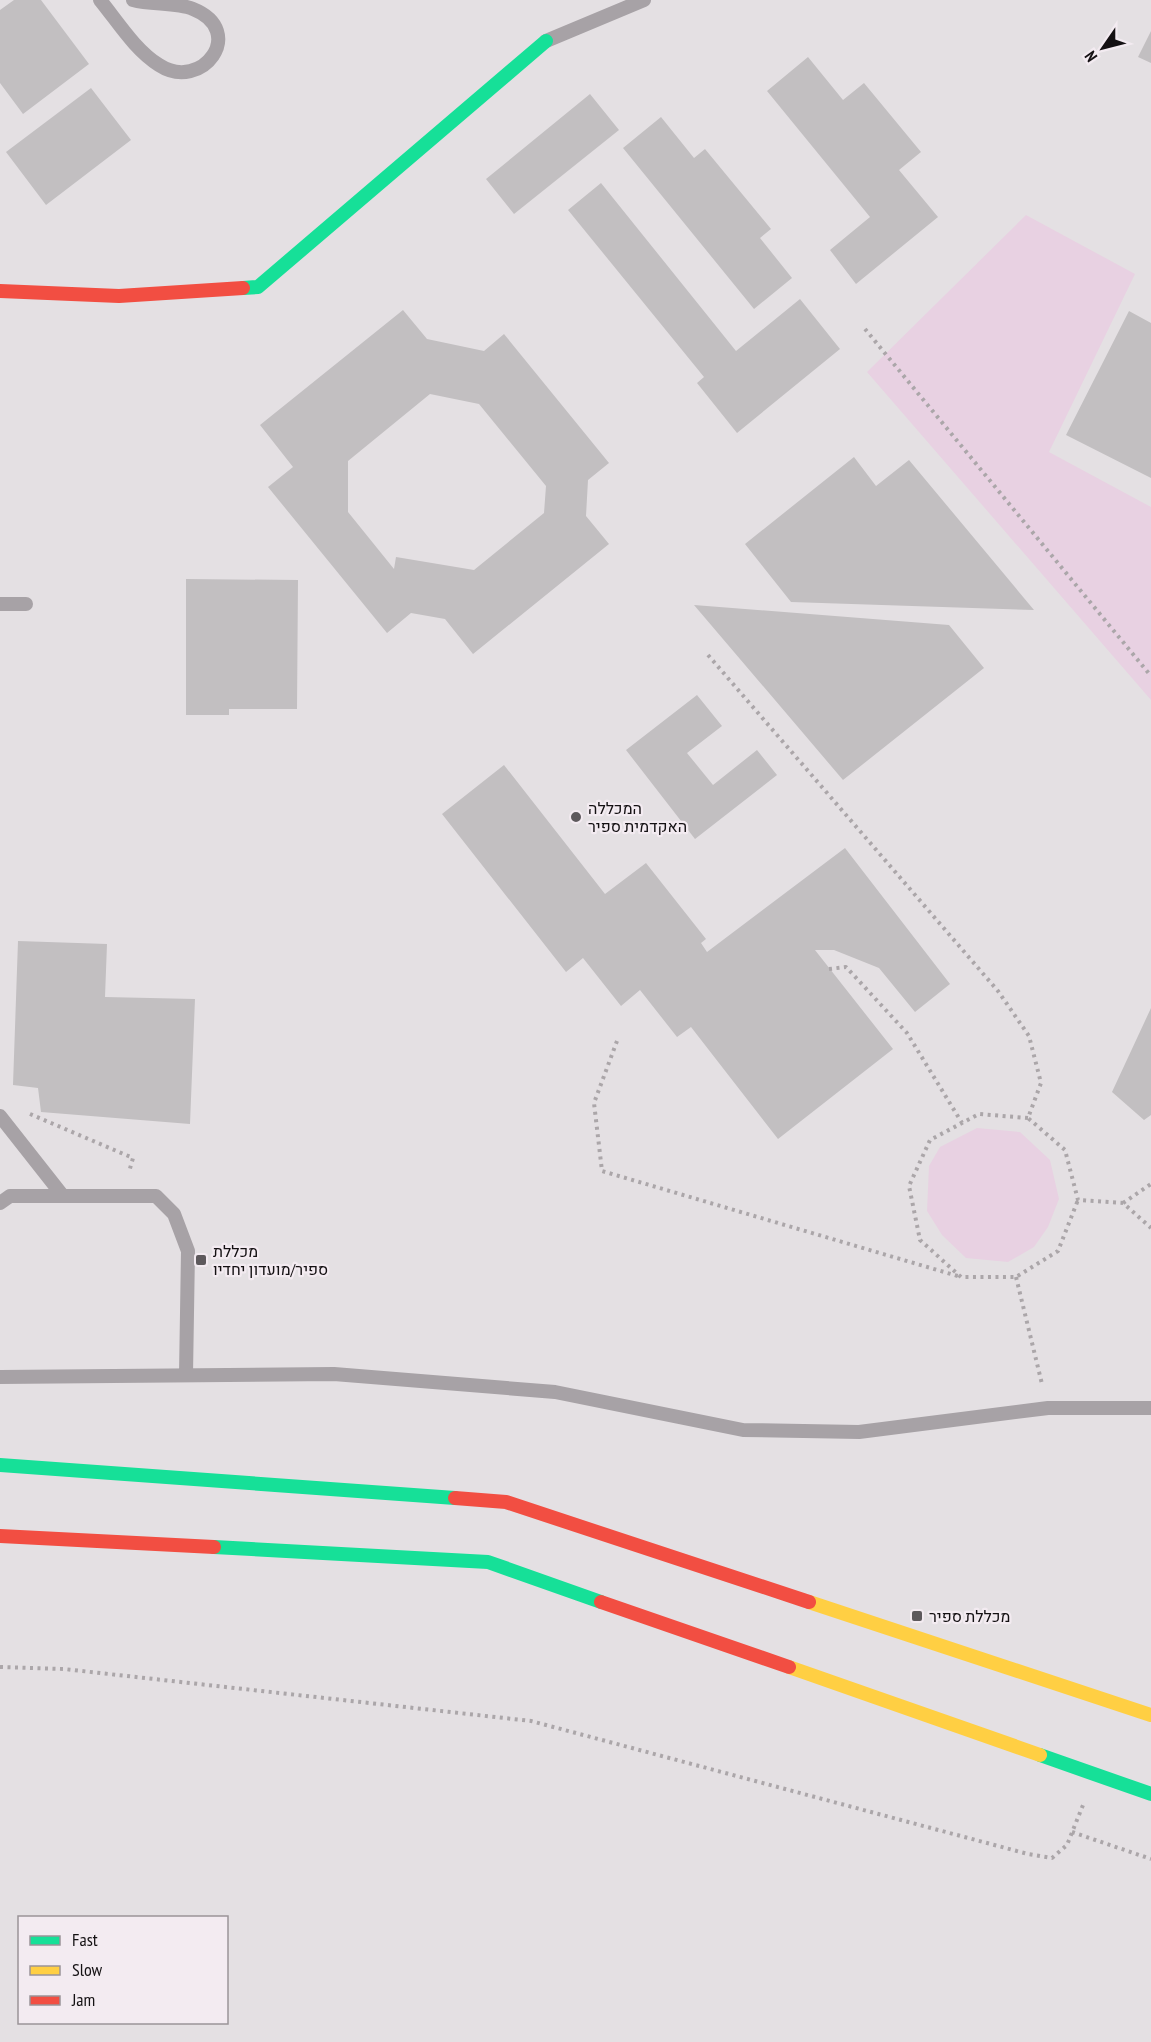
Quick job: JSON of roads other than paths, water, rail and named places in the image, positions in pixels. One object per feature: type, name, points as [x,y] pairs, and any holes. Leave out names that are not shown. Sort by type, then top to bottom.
[{"type":"main road","points":[[0,291],[119,296],[258,287],[546,41]]},
{"type":"main road","points":[[0,1465],[506,1502],[1151,1715]]},
{"type":"main road","points":[[0,1536],[488,1562],[1151,1794]]},
{"type":"lane","points":[[100,0],[143,53],[160,66],[176,72],[201,67],[213,58],[218,45],[217,33],[209,20],[192,8],[133,0]]},
{"type":"lane","points":[[546,41],[645,0]]},
{"type":"lane","points":[[0,604],[26,604]]},
{"type":"lane","points":[[0,1116],[63,1196]]},
{"type":"lane","points":[[0,1203],[10,1196],[156,1196],[174,1214],[188,1251],[186,1375]]},
{"type":"lane","points":[[0,1377],[334,1374],[555,1392],[743,1430],[859,1432],[1048,1408],[1151,1408]]},
{"type":"place","name":"המכללה האקדמית ספיר","points":[[576,817]]},
{"type":"place","name":"מכללת ספיר/מועדון יחדיו","points":[[201,1260]]},
{"type":"place","name":"מכללת ספיר","points":[[917,1616]]}]
